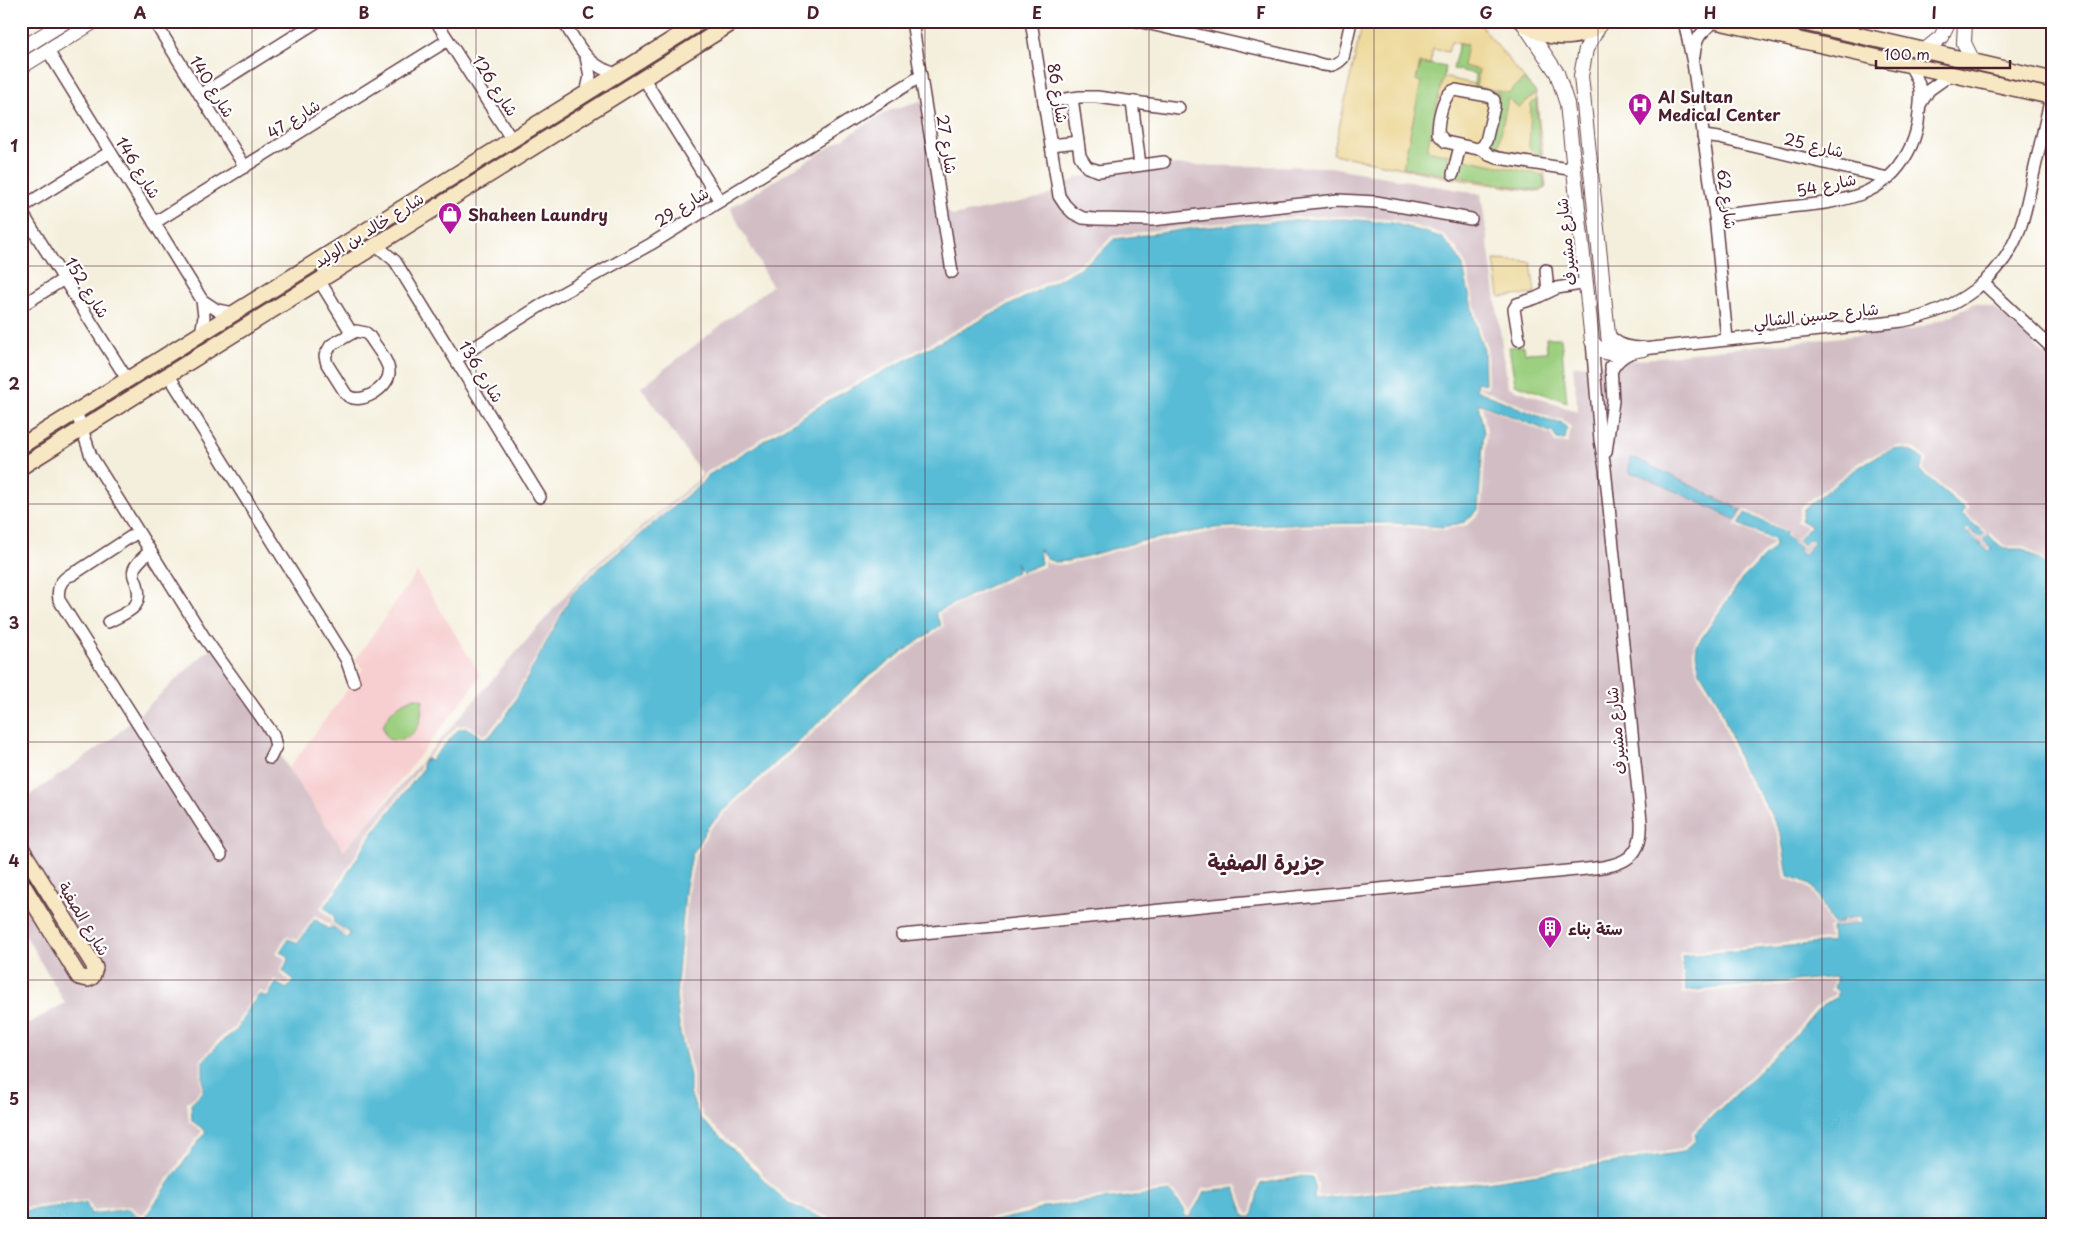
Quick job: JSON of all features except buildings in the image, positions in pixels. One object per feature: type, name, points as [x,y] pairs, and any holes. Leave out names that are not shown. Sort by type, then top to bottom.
[{"type":"main road","name":"شارع خالد بن الوليد","points":[[21,446],[702,21]]},
{"type":"main road","name":"شارع خالد بن الوليد","points":[[21,467],[735,21]]},
{"type":"main road","points":[[1715,21],[2052,97]]},
{"type":"main road","points":[[1796,21],[2051,78]]},
{"type":"main road","points":[[1523,23],[1544,34],[1567,37],[1578,35],[1601,23]]},
{"type":"main road","points":[[1867,55],[1872,39]]},
{"type":"main road","points":[[424,194],[424,205],[433,209]]},
{"type":"main road","points":[[404,207],[412,212],[412,222]]},
{"type":"main road","name":"شارع الصفية","points":[[21,848],[93,964],[95,973],[92,977],[88,979],[79,977],[21,882]]},
{"type":"street","points":[[21,49],[66,21]]},
{"type":"street","points":[[21,68],[95,21]]},
{"type":"street","name":"شارع 140","points":[[154,21],[245,167]]},
{"type":"street","points":[[200,95],[318,21]]},
{"type":"street","name":"شارع 126","points":[[436,21],[512,140]]},
{"type":"street","points":[[563,21],[586,57],[599,68],[617,74]]},
{"type":"street","name":"شارع 27","points":[[912,21],[952,272]]},
{"type":"street","name":"شارع 86","points":[[1031,21],[1060,196],[1073,213],[1084,218],[1152,220],[1338,200],[1376,202],[1471,219]]},
{"type":"street","points":[[1137,21],[1326,66],[1333,66],[1343,58],[1351,21]]},
{"type":"street","name":"شارع 62","points":[[1684,21],[1693,63],[1715,216],[1727,339]]},
{"type":"street","name":"شارع 62","points":[[1693,63],[1695,43],[1698,36],[1715,21]]},
{"type":"street","points":[[1926,50],[1941,37],[1949,21]]},
{"type":"street","points":[[1965,21],[1964,43],[1973,62]]},
{"type":"street","name":"شارع مشيرف","points":[[902,935],[1502,878],[1620,864],[1630,857],[1638,847],[1642,834],[1605,468],[1600,440],[1587,283],[1567,104],[1563,88],[1549,59],[1523,23]]},
{"type":"street","name":"شارع مشيرف","points":[[1601,23],[1586,49],[1581,76],[1608,332],[1613,401],[1605,468]]},
{"type":"street","name":"شارع 47","points":[[154,223],[448,40]]},
{"type":"street","name":"شارع 146","points":[[48,51],[202,300],[204,317],[202,333]]},
{"type":"street","points":[[586,57],[590,76],[586,94]]},
{"type":"street","name":"شارع 54","points":[[1715,216],[1840,201],[1860,195],[1888,178],[1902,163],[1917,131],[1920,104],[1919,81],[1910,66]]},
{"type":"street","points":[[1920,104],[1930,90],[1950,75]]},
{"type":"street","name":"شارع 29","points":[[456,359],[548,301],[617,264],[921,76]]},
{"type":"street","points":[[644,79],[720,200]]},
{"type":"street","points":[[1455,90],[1488,96],[1494,100],[1486,141],[1481,148],[1475,149],[1442,141],[1438,134],[1446,98],[1451,91],[1455,90]]},
{"type":"street","points":[[1044,102],[1097,97],[1179,108]]},
{"type":"street","name":"شارع حسين الشالي","points":[[1611,372],[1618,360],[1623,356],[1643,349],[1903,321],[1948,308],[1962,300],[1983,283],[2001,263],[2011,248],[2019,229],[2052,97]]},
{"type":"street","points":[[1072,98],[1078,142],[1082,160],[1086,167],[1092,170],[1103,171],[1164,162]]},
{"type":"street","points":[[1132,102],[1140,165]]},
{"type":"street","name":"شارع 25","points":[[1703,136],[1719,138],[1888,178]]},
{"type":"street","points":[[1051,145],[1078,142]]},
{"type":"street","points":[[1453,174],[1460,146]]},
{"type":"street","points":[[1481,148],[1493,157],[1575,170]]},
{"type":"street","points":[[21,208],[110,152]]},
{"type":"street","name":"شارع 152","points":[[21,212],[128,379]]},
{"type":"street","name":"شارع 136","points":[[390,236],[395,261]]},
{"type":"street","name":"شارع 136","points":[[376,244],[395,261],[540,497]]},
{"type":"street","points":[[1546,270],[1548,292]]},
{"type":"street","points":[[21,306],[64,280]]},
{"type":"street","points":[[319,280],[351,332]]},
{"type":"street","points":[[1519,340],[1514,312],[1515,306],[1520,302],[1536,298],[1561,287],[1587,283]]},
{"type":"street","points":[[1983,283],[2053,349]]},
{"type":"street","points":[[202,300],[217,310],[234,313]]},
{"type":"street","points":[[361,331],[370,337],[387,365],[390,374],[383,386],[365,398],[357,400],[349,398],[325,360],[328,348],[351,332],[361,331]]},
{"type":"street","name":"شارع حسين الشالي","points":[[1608,332],[1611,338],[1622,345],[1643,349]]},
{"type":"street","points":[[1592,341],[1599,350],[1610,353],[1643,349]]},
{"type":"street","points":[[168,374],[346,659],[354,682]]},
{"type":"street","points":[[76,411],[91,456],[204,638],[273,734],[276,746],[270,758]]},
{"type":"street","points":[[138,532],[64,578],[59,588],[59,600],[221,854]]},
{"type":"street","points":[[108,622],[133,608],[139,602],[139,594],[133,573],[135,567],[150,551]]},
{"type":"street","points":[[346,659],[362,671]]},
{"type":"shaded area","points":[[923,100],[935,195],[952,216],[1044,197],[1079,177],[1167,165],[1330,167],[1481,194],[1508,387],[1578,412],[1573,366],[1912,330],[1951,316],[1975,303],[1995,308],[2053,362],[2053,567],[2024,546],[2006,546],[1990,533],[1981,540],[1990,548],[1988,550],[1967,532],[1969,530],[1979,539],[1986,532],[1965,513],[1969,508],[1923,470],[1927,459],[1915,449],[1898,446],[1867,457],[1801,507],[1797,522],[1807,527],[1796,540],[1803,547],[1811,541],[1812,543],[1802,553],[1801,548],[1787,536],[1789,532],[1744,509],[1735,525],[1772,542],[1772,544],[1740,577],[1694,644],[1693,653],[1697,673],[1716,704],[1739,768],[1763,806],[1778,835],[1785,878],[1812,890],[1831,925],[1842,924],[1844,920],[1856,919],[1857,923],[1828,927],[1829,939],[1679,953],[1683,994],[1834,980],[1830,990],[1835,992],[1835,994],[1815,1008],[1792,1035],[1692,1132],[1693,1139],[1682,1149],[1485,1179],[1317,1197],[1318,1184],[1314,1174],[1299,1173],[1258,1181],[1250,1214],[1247,1214],[1237,1185],[1203,1189],[1188,1214],[1188,1209],[1171,1189],[1042,1204],[1029,1210],[993,1218],[916,1217],[857,1222],[830,1218],[792,1202],[770,1183],[757,1167],[703,1116],[693,1093],[693,1075],[683,1033],[679,996],[688,892],[695,857],[709,830],[736,802],[869,680],[944,626],[939,614],[1018,575],[1044,567],[1044,559],[1047,563],[1055,565],[1069,564],[1138,545],[1216,531],[1285,527],[1392,526],[1444,530],[1467,525],[1481,512],[1487,431],[1482,406],[1551,435],[1555,443],[1568,443],[1571,427],[1562,419],[1554,419],[1479,388],[1480,386],[1488,388],[1487,349],[1480,330],[1466,265],[1457,249],[1443,234],[1394,220],[1346,216],[1295,217],[1196,225],[1112,236],[1096,253],[1071,269],[830,396],[704,474],[700,481],[595,568],[572,592],[508,708],[488,733],[483,735],[468,725],[457,726],[420,764],[420,768],[369,833],[334,890],[320,908],[332,919],[330,922],[346,933],[345,935],[315,915],[297,940],[286,936],[276,953],[285,959],[280,973],[289,980],[286,985],[274,979],[266,994],[259,990],[234,1028],[219,1039],[201,1060],[201,1091],[187,1103],[189,1122],[202,1131],[142,1216],[130,1206],[93,1210],[87,1200],[21,1208],[21,1028],[65,1003],[21,928],[21,801],[113,738],[218,641],[289,770],[344,851],[570,590],[594,566],[698,480],[702,474],[641,387],[772,286],[730,208],[890,110]]},
{"type":"shaded area","points":[[417,572],[481,676],[344,854],[288,769],[363,669],[355,660]]},
{"type":"green space","points":[[1526,21],[1597,21],[1571,34]]},
{"type":"green space","points":[[1459,44],[1467,45],[1524,79],[1536,93],[1519,108],[1508,98],[1497,155],[1486,152],[1473,89],[1476,74],[1453,69]]},
{"type":"green space","points":[[1421,63],[1446,67],[1427,150],[1450,155],[1446,176],[1403,167],[1421,82],[1416,80]]},
{"type":"green space","points":[[1537,98],[1541,162],[1502,155],[1503,150],[1536,157],[1529,147],[1531,103]]},
{"type":"green space","points":[[1459,158],[1543,175],[1545,187],[1539,191],[1453,176]]},
{"type":"green space","points":[[1546,338],[1561,338],[1567,402],[1515,384],[1509,347],[1524,346],[1525,353],[1547,352]]},
{"type":"green space","points":[[417,698],[423,700],[420,721],[414,732],[401,740],[387,738],[383,727],[388,717],[401,704]]},
{"type":"sand","points":[[1363,21],[1477,21],[1536,93],[1546,187],[1540,192],[1450,178],[1333,154]],"holes":[[[1451,42],[1467,45],[1463,66],[1479,70],[1476,87],[1509,93],[1524,79],[1536,93],[1519,108],[1508,98],[1497,154],[1487,151],[1499,94],[1474,89],[1474,84],[1443,77],[1427,150],[1449,155],[1446,175],[1403,167],[1421,82],[1416,80],[1420,63],[1430,64],[1433,49],[1448,52]],[[1536,99],[1541,162],[1502,154],[1503,150],[1537,157],[1529,147],[1531,104]],[[1460,158],[1543,175],[1545,187],[1539,191],[1454,176]]]},
{"type":"sand","points":[[1494,260],[1531,262],[1535,294],[1499,296]]},
{"type":"water","points":[[1346,219],[1393,223],[1441,237],[1454,251],[1463,266],[1477,331],[1484,350],[1485,384],[1477,382],[1476,390],[1553,422],[1561,422],[1567,428],[1565,440],[1557,439],[1553,433],[1478,403],[1484,432],[1478,510],[1465,522],[1443,527],[1393,523],[1285,524],[1215,528],[1138,542],[1069,561],[1055,562],[1049,560],[1039,549],[1041,564],[1021,572],[1016,562],[1017,572],[935,613],[941,625],[867,677],[734,800],[707,828],[692,855],[685,892],[676,996],[680,1033],[690,1075],[690,1093],[700,1118],[790,1204],[829,1221],[857,1225],[21,1225],[21,1211],[86,1203],[91,1214],[129,1209],[143,1220],[206,1131],[192,1121],[191,1104],[203,1092],[203,1061],[222,1041],[237,1030],[247,1010],[260,994],[267,998],[276,983],[287,989],[293,979],[283,971],[289,957],[280,952],[288,939],[298,943],[315,919],[328,929],[331,927],[347,938],[350,933],[333,922],[335,918],[324,907],[336,892],[372,834],[423,769],[422,763],[426,759],[431,760],[459,729],[467,728],[483,738],[490,736],[510,710],[573,593],[597,570],[702,483],[707,476],[831,399],[1073,272],[1098,255],[1114,239],[1196,228],[1295,220]]},
{"type":"water","points":[[1903,449],[1912,452],[1924,460],[1920,471],[1965,509],[1961,513],[1984,533],[1979,537],[1968,528],[1965,531],[1989,552],[1992,549],[1983,540],[1988,535],[2004,549],[2023,549],[2050,567],[2053,575],[2047,583],[2053,588],[2053,607],[2042,595],[2039,598],[2053,613],[2053,1225],[857,1225],[916,1220],[994,1221],[1030,1213],[1043,1207],[1170,1192],[1185,1210],[1184,1217],[1189,1217],[1205,1192],[1235,1188],[1245,1217],[1252,1217],[1260,1184],[1299,1176],[1312,1177],[1315,1185],[1314,1200],[1486,1182],[1683,1152],[1696,1140],[1695,1133],[1794,1037],[1817,1010],[1838,996],[1838,991],[1834,988],[1837,977],[1686,991],[1682,956],[1832,942],[1831,928],[1861,923],[1859,917],[1842,919],[1841,923],[1833,924],[1814,888],[1801,880],[1788,876],[1781,835],[1766,805],[1742,767],[1719,703],[1700,672],[1696,653],[1697,645],[1742,579],[1775,546],[1774,540],[1739,524],[1745,513],[1787,533],[1785,536],[1800,548],[1799,551],[1803,555],[1814,543],[1810,539],[1803,545],[1798,540],[1811,526],[1801,521],[1804,509],[1863,464],[1889,451]]},
{"type":"water","points":[[1630,458],[1637,459],[1741,510],[1736,520],[1639,474],[1631,474],[1629,471]]},
{"type":"place","name":"Al Sultan Medical Center","points":[[1640,126]]},
{"type":"place","name":"Shaheen Laundry","points":[[450,235]]},
{"type":"place","name":"ستة بناء","points":[[1550,949]]},
{"type":"district","name":"جزيرة الصفية","points":[[1266,861]]}]
